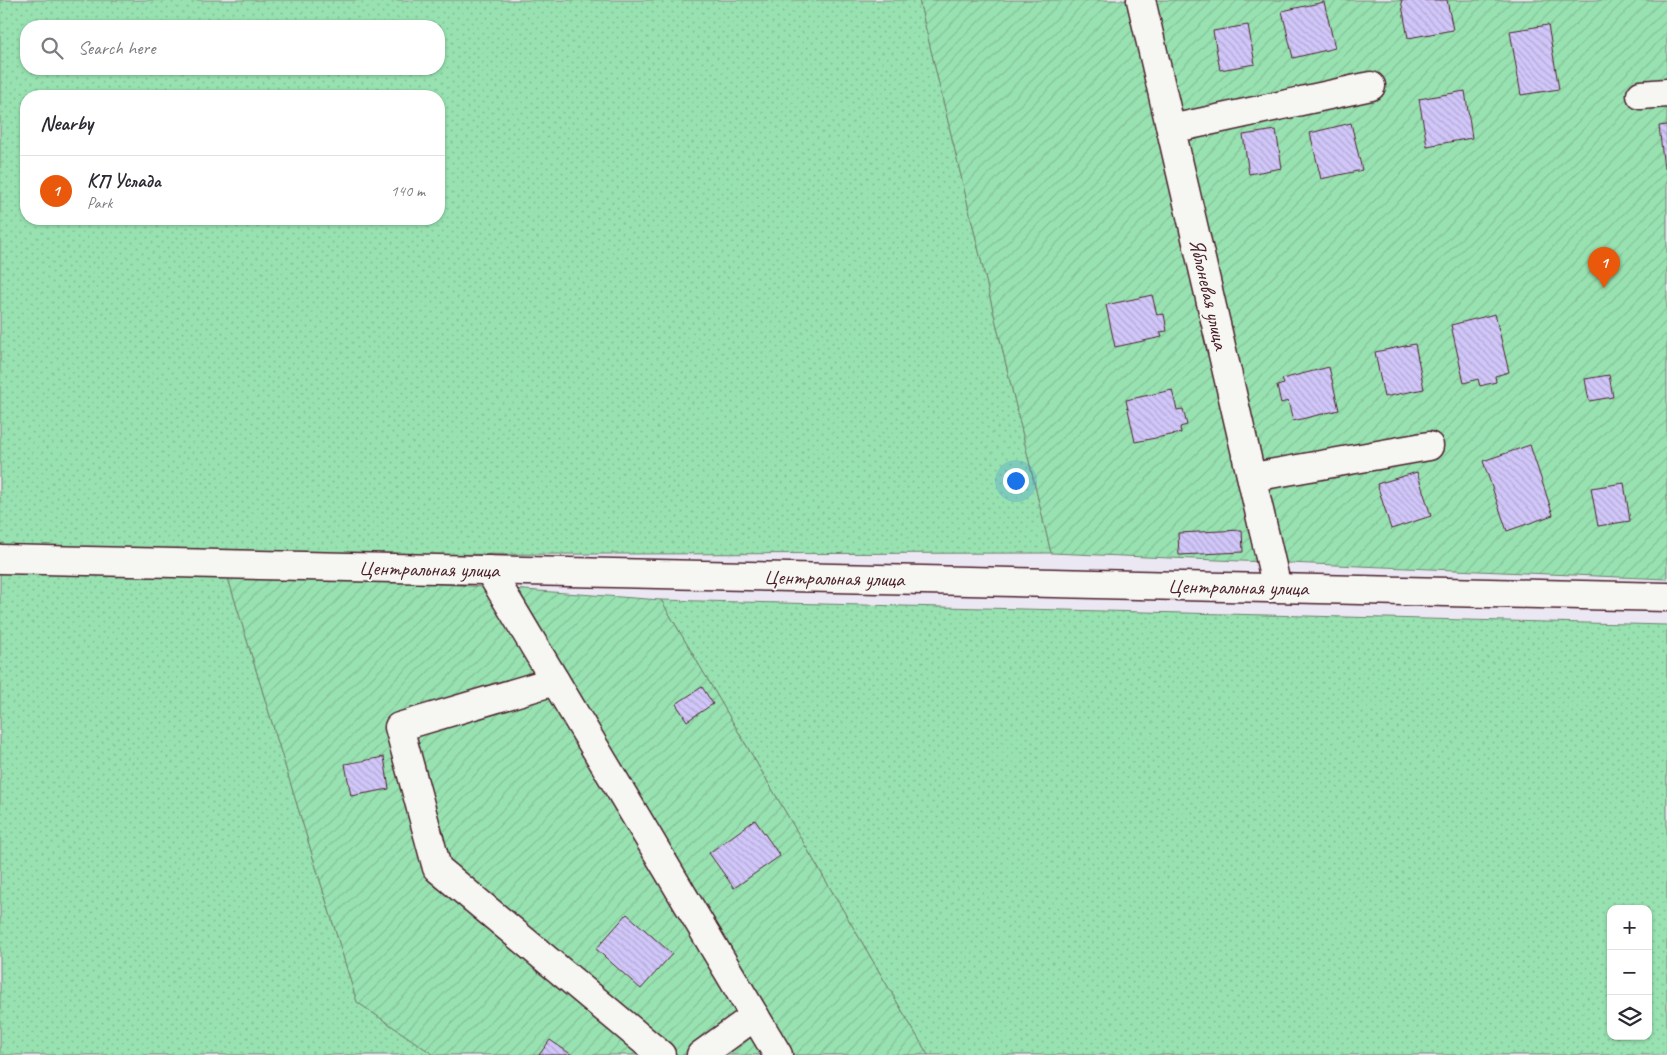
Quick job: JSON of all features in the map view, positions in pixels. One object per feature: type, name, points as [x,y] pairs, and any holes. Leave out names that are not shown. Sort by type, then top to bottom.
[{"type":"street","name":"Яблоневая улица","points":[[1141,0],[1277,588]]},
{"type":"street","points":[[1170,129],[1371,86]]},
{"type":"street","points":[[1252,477],[1429,446]]},
{"type":"street","name":"Центральная улица","points":[[0,559],[1667,597]]},
{"type":"street","points":[[489,570],[778,1055]]},
{"type":"street","points":[[556,681],[399,727],[437,868],[660,1055]]},
{"type":"street","points":[[702,1055],[755,1016]]},
{"type":"green space","points":[[0,0],[919,0],[1051,553],[192,555],[0,551]]},
{"type":"green space","points":[[919,0],[1667,0],[1667,579],[1051,553]]},
{"type":"green space","points":[[0,564],[225,568],[357,1002],[434,1055],[0,1055]]},
{"type":"green space","points":[[225,568],[661,600],[928,1055],[434,1055],[357,1002]]},
{"type":"green space","points":[[661,600],[1667,625],[1667,1055],[928,1055]]},
{"type":"building","points":[[1401,0],[1447,0],[1453,30],[1408,38]]},
{"type":"building","points":[[1324,2],[1335,48],[1293,58],[1282,11]]},
{"type":"building","points":[[1248,25],[1255,64],[1220,70],[1213,31]]},
{"type":"building","points":[[1548,25],[1559,89],[1521,95],[1510,31]]},
{"type":"building","points":[[1465,91],[1472,138],[1427,146],[1419,99]]},
{"type":"building","points":[[1351,123],[1362,170],[1321,179],[1310,133]]},
{"type":"building","points":[[1667,125],[1667,168],[1664,168],[1659,126]]},
{"type":"building","points":[[1276,130],[1282,168],[1249,174],[1243,135]]},
{"type":"building","points":[[1152,295],[1157,315],[1164,314],[1167,331],[1160,332],[1162,337],[1115,347],[1106,305]]},
{"type":"building","points":[[1495,314],[1509,372],[1495,376],[1496,382],[1480,386],[1478,379],[1464,383],[1451,325]]},
{"type":"building","points":[[1415,344],[1424,389],[1384,397],[1375,352]]},
{"type":"building","points":[[1329,367],[1339,410],[1293,421],[1288,401],[1281,403],[1277,386],[1284,384],[1282,379]]},
{"type":"building","points":[[1609,375],[1613,397],[1589,401],[1585,379]]},
{"type":"building","points":[[1172,390],[1177,410],[1183,409],[1187,425],[1180,427],[1181,433],[1135,442],[1126,400]]},
{"type":"building","points":[[1530,445],[1553,515],[1507,531],[1483,461]]},
{"type":"building","points":[[1417,472],[1431,516],[1391,529],[1377,484]]},
{"type":"building","points":[[1624,483],[1630,521],[1598,526],[1591,488]]},
{"type":"building","points":[[1242,530],[1243,552],[1179,555],[1178,533]]},
{"type":"building","points":[[702,687],[713,704],[687,721],[676,704]]},
{"type":"building","points":[[384,757],[389,789],[351,796],[345,764]]},
{"type":"building","points":[[755,820],[780,856],[734,888],[709,853]]},
{"type":"building","points":[[627,914],[672,954],[641,989],[596,949]]},
{"type":"building","points":[[550,1040],[572,1055],[539,1055]]},
{"type":"place","name":"КП Услада","points":[[1604,288]]}]
